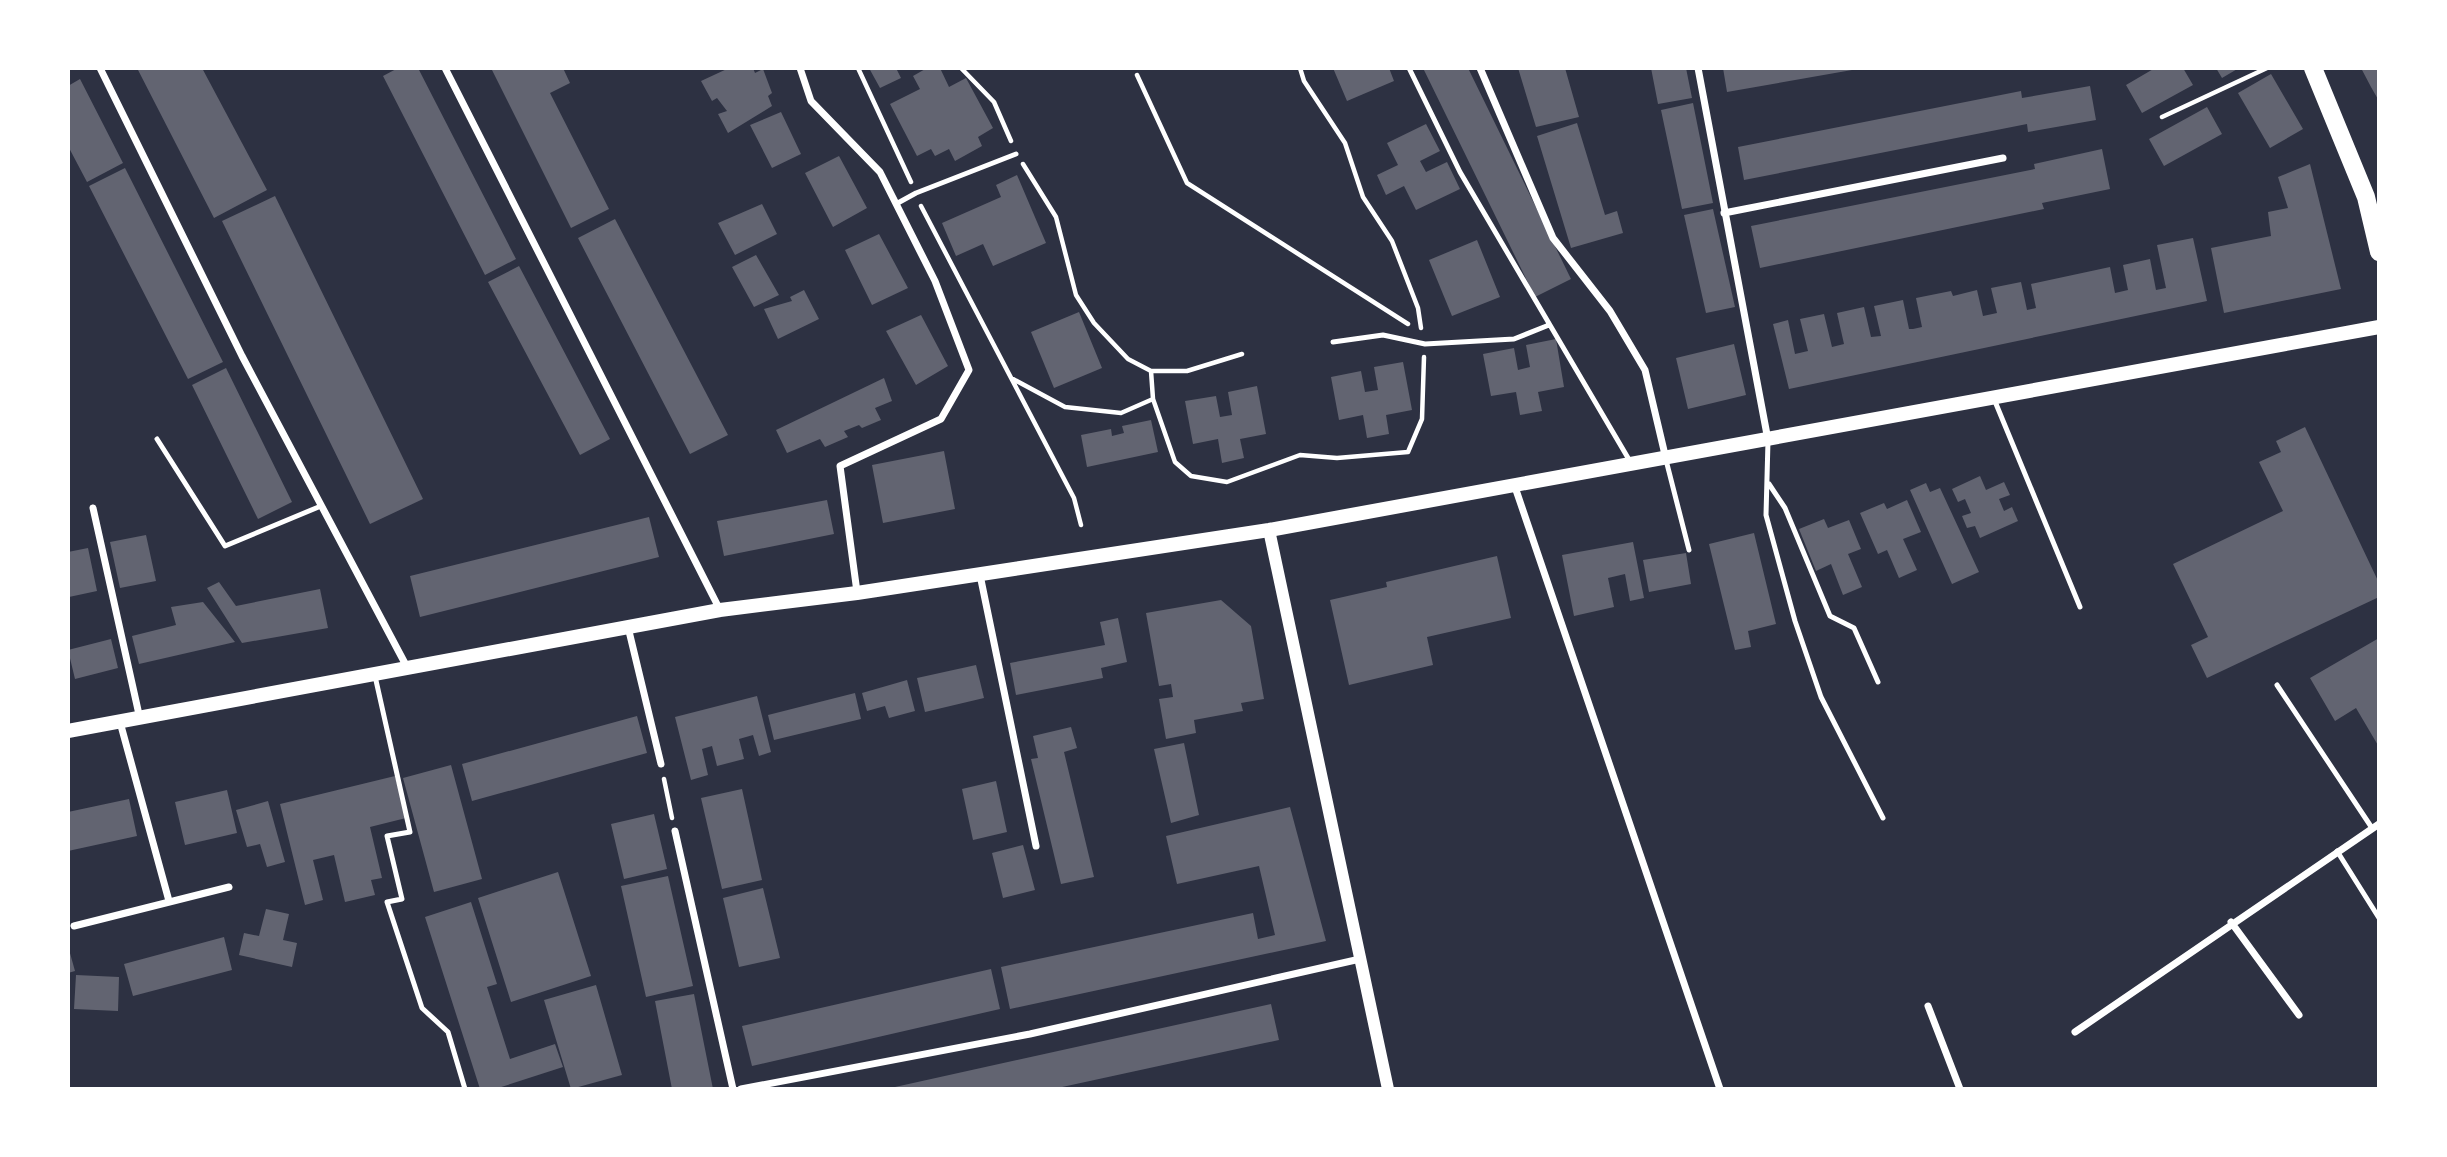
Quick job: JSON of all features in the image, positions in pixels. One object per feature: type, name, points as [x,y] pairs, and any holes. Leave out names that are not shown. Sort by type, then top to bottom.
[{"type":"main road","points":[[2313,68],[2366,197],[2379,251]]},
{"type":"main road","points":[[68,732],[720,610],[980,575],[1269,530],[1515,487],[2379,327]]},
{"type":"street","points":[[100,68],[242,356],[408,670]]},
{"type":"street","points":[[444,68],[720,610]]},
{"type":"street","points":[[800,68],[811,101],[880,172],[935,281],[969,370],[941,419],[840,466],[857,593]]},
{"type":"street","points":[[1480,68],[1553,239],[1610,311],[1645,370],[1667,460]]},
{"type":"street","points":[[1698,68],[1769,441]]},
{"type":"street","points":[[1724,214],[2003,158]]},
{"type":"street","points":[[1515,487],[1720,1089]]},
{"type":"street","points":[[93,508],[140,719]]},
{"type":"street","points":[[1269,530],[1388,1089]]},
{"type":"street","points":[[980,575],[1036,846]]},
{"type":"street","points":[[628,627],[661,764]]},
{"type":"street","points":[[120,722],[169,901]]},
{"type":"street","points":[[2075,1032],[2231,922],[2375,826]]},
{"type":"street","points":[[675,831],[733,1089]]},
{"type":"street","points":[[74,926],[229,887]]},
{"type":"street","points":[[2231,922],[2299,1015]]},
{"type":"street","points":[[741,1089],[1030,1034],[1360,959]]},
{"type":"street","points":[[1928,1006],[1960,1089]]},
{"type":"lane","points":[[1409,68],[1460,172],[1549,325],[1564,345],[1632,466]]},
{"type":"lane","points":[[896,204],[915,193],[1016,154]]},
{"type":"lane","points":[[1333,342],[1383,335],[1424,344],[1514,339],[1549,325]]},
{"type":"lane","points":[[1994,399],[2080,607]]},
{"type":"lane","points":[[157,439],[225,546],[321,506]]},
{"type":"lane","points":[[1769,441],[1766,514],[1795,621],[1821,697],[1883,818]]},
{"type":"lane","points":[[1667,460],[1689,550]]},
{"type":"lane","points":[[1769,484],[1785,508],[1830,616],[1854,628],[1878,682]]},
{"type":"lane","points":[[375,676],[410,832],[387,836],[402,899],[387,902],[422,1008],[448,1032],[465,1089]]},
{"type":"lane","points":[[2277,685],[2375,826]]},
{"type":"lane","points":[[2337,851],[2379,918]]},
{"type":"path","points":[[858,68],[897,145],[915,193],[1074,498],[1080,525]]},
{"type":"path","points":[[961,68],[994,102],[1016,154],[1056,218],[1076,295],[1088,314],[1128,359],[1151,371],[1187,371],[1242,354]]},
{"type":"path","points":[[1151,371],[1153,399],[1175,463],[1191,476],[1227,482],[1300,455],[1337,458],[1408,452],[1422,419],[1424,344],[1418,309],[1392,241],[1363,197],[1345,144],[1304,81],[1300,68]]},
{"type":"path","points":[[2162,117],[2267,68]]},
{"type":"path","points":[[1137,75],[1187,183],[1412,327],[1424,344]]},
{"type":"path","points":[[1012,379],[1065,407],[1121,413],[1153,399]]},
{"type":"path","points":[[661,764],[675,831]]},
{"type":"building","points":[[137,68],[202,68],[267,190],[214,218]]},
{"type":"building","points":[[398,68],[418,68],[516,259],[485,275],[383,76]]},
{"type":"building","points":[[491,68],[563,68],[570,83],[550,93],[609,209],[571,228]]},
{"type":"building","points":[[729,68],[753,68],[755,73],[763,69],[772,93],[768,96],[772,106],[728,133],[718,114],[727,111],[717,98],[712,101],[701,81]]},
{"type":"building","points":[[869,68],[896,68],[901,78],[880,88]]},
{"type":"building","points":[[927,68],[940,68],[949,87],[966,78],[993,128],[978,137],[982,146],[955,161],[949,149],[935,156],[931,149],[917,156],[890,104],[920,89],[913,76]]},
{"type":"building","points":[[1333,68],[1389,68],[1394,81],[1347,101]]},
{"type":"building","points":[[1423,68],[1468,68],[1571,279],[1535,297]]},
{"type":"building","points":[[1518,68],[1565,68],[1579,117],[1536,127]]},
{"type":"building","points":[[1651,68],[1686,68],[1692,98],[1658,104]]},
{"type":"building","points":[[1723,68],[1852,68],[1852,70],[1727,92]]},
{"type":"building","points":[[2155,68],[2183,68],[2193,85],[2142,113],[2126,85]]},
{"type":"building","points":[[2216,68],[2239,68],[2222,78]]},
{"type":"building","points":[[2361,68],[2379,68],[2379,101],[2371,87]]},
{"type":"building","points":[[2271,74],[2303,129],[2270,148],[2238,93]]},
{"type":"building","points":[[80,79],[123,163],[87,182],[68,146],[68,86]]},
{"type":"building","points":[[2090,86],[2096,120],[2028,132],[2027,124],[1744,180],[1738,147],[2021,91],[2022,98]]},
{"type":"building","points":[[1693,103],[1713,203],[1682,209],[1661,110]]},
{"type":"building","points":[[2207,107],[2222,134],[2164,166],[2149,139]]},
{"type":"building","points":[[781,112],[801,154],[772,168],[750,125]]},
{"type":"building","points":[[1577,123],[1605,215],[1617,211],[1623,233],[1571,248],[1537,136]]},
{"type":"building","points":[[1426,124],[1440,151],[1420,161],[1426,172],[1447,162],[1460,189],[1416,210],[1404,186],[1386,195],[1377,175],[1398,165],[1387,143]]},
{"type":"building","points":[[2102,149],[2110,189],[2042,203],[2044,209],[1760,268],[1751,226],[2035,169],[2034,164]]},
{"type":"building","points":[[839,156],[867,208],[833,227],[805,173]]},
{"type":"building","points":[[2310,164],[2341,289],[2224,313],[2211,248],[2271,236],[2268,212],[2288,208],[2278,177]]},
{"type":"building","points":[[125,168],[223,362],[188,379],[89,186]]},
{"type":"building","points":[[1017,175],[1046,243],[993,266],[983,244],[956,256],[942,223],[1001,197],[996,185]]},
{"type":"building","points":[[275,196],[423,499],[370,524],[222,221]]},
{"type":"building","points":[[762,204],[777,234],[735,255],[718,223]]},
{"type":"building","points":[[1713,209],[1735,307],[1706,313],[1684,215]]},
{"type":"building","points":[[615,219],[728,435],[690,454],[578,238]]},
{"type":"building","points":[[879,234],[908,288],[872,305],[845,250]]},
{"type":"building","points":[[2193,238],[2207,301],[1789,389],[1773,324],[1788,320],[1795,354],[1808,351],[1800,319],[1824,314],[1832,347],[1844,344],[1837,313],[1864,307],[1871,337],[1881,336],[1874,306],[1903,300],[1909,329],[1913,329],[1922,327],[1916,298],[1951,291],[1953,296],[1977,290],[1983,316],[1997,313],[1991,288],[2021,282],[2027,310],[2036,308],[2031,284],[2110,267],[2115,293],[2128,290],[2123,265],[2150,259],[2156,290],[2166,288],[2157,245]]},
{"type":"building","points":[[1477,240],[1500,297],[1452,316],[1429,260]]},
{"type":"building","points":[[756,255],[779,295],[754,307],[732,267]]},
{"type":"building","points":[[519,266],[610,439],[580,455],[488,282]]},
{"type":"building","points":[[804,290],[819,319],[778,339],[764,309],[792,301],[790,297]]},
{"type":"building","points":[[1079,312],[1102,368],[1054,388],[1031,332]]},
{"type":"building","points":[[921,315],[948,366],[916,385],[886,331]]},
{"type":"building","points":[[1556,339],[1564,387],[1538,392],[1542,411],[1520,415],[1516,392],[1491,396],[1483,354],[1514,348],[1518,370],[1530,367],[1526,345]]},
{"type":"building","points":[[1734,344],[1746,395],[1688,409],[1676,358]]},
{"type":"building","points":[[1403,362],[1412,410],[1386,415],[1389,434],[1367,438],[1363,415],[1339,420],[1331,377],[1361,371],[1365,392],[1378,390],[1374,367]]},
{"type":"building","points":[[226,368],[292,502],[258,519],[192,385]]},
{"type":"building","points":[[884,378],[892,401],[875,408],[881,420],[862,428],[859,425],[844,431],[848,437],[825,447],[820,439],[787,453],[776,430]]},
{"type":"building","points":[[1257,386],[1266,434],[1240,439],[1244,458],[1222,463],[1218,439],[1193,444],[1185,401],[1216,396],[1220,417],[1232,415],[1228,392]]},
{"type":"building","points":[[1151,420],[1158,452],[1087,467],[1081,435],[1111,429],[1112,436],[1124,433],[1122,426]]},
{"type":"building","points":[[2305,427],[2379,583],[2379,597],[2207,678],[2191,645],[2208,637],[2173,564],[2283,511],[2259,462],[2281,452],[2276,441]]},
{"type":"building","points":[[944,451],[955,509],[883,523],[872,465]]},
{"type":"building","points":[[1980,476],[1986,490],[2004,482],[2010,495],[1999,499],[2004,511],[2012,507],[2018,521],[1980,538],[1975,526],[1967,528],[1962,516],[1971,513],[1965,499],[1958,502],[1952,489]]},
{"type":"building","points":[[1926,483],[1930,492],[1940,488],[1979,572],[1952,584],[1910,490]]},
{"type":"building","points":[[827,500],[834,534],[724,556],[717,521]]},
{"type":"building","points":[[1907,500],[1921,532],[1903,539],[1917,570],[1899,578],[1887,550],[1878,554],[1860,513],[1884,503],[1887,509]]},
{"type":"building","points":[[649,517],[659,557],[420,617],[410,576]]},
{"type":"building","points":[[1824,519],[1828,528],[1849,520],[1861,549],[1848,554],[1862,587],[1843,595],[1831,564],[1816,571],[1799,529]]},
{"type":"building","points":[[1754,533],[1776,624],[1748,631],[1751,647],[1735,650],[1709,544]]},
{"type":"building","points":[[146,535],[156,581],[120,588],[110,542]]},
{"type":"building","points":[[1633,542],[1644,598],[1630,601],[1625,574],[1608,578],[1614,607],[1574,616],[1562,555]]},
{"type":"building","points":[[88,548],[97,591],[69,597],[68,552]]},
{"type":"building","points":[[1686,553],[1691,584],[1649,592],[1643,560]]},
{"type":"building","points":[[1497,556],[1511,618],[1427,637],[1433,665],[1349,685],[1330,600],[1387,587],[1386,582]]},
{"type":"building","points":[[219,582],[236,606],[320,589],[328,628],[242,643],[207,588]]},
{"type":"building","points":[[1221,600],[1251,626],[1264,699],[1241,703],[1243,711],[1194,720],[1196,733],[1166,739],[1159,699],[1173,697],[1171,684],[1159,686],[1146,613]]},
{"type":"building","points":[[203,602],[235,642],[139,664],[132,636],[176,625],[171,607]]},
{"type":"building","points":[[1118,618],[1127,662],[1101,668],[1103,678],[1016,695],[1010,663],[1105,645],[1100,622]]},
{"type":"building","points":[[2379,638],[2379,747],[2356,708],[2335,721],[2310,678]]},
{"type":"building","points":[[111,639],[118,668],[75,679],[68,650]]},
{"type":"building","points":[[976,665],[984,698],[925,712],[917,678]]},
{"type":"building","points":[[907,680],[915,711],[889,718],[885,706],[867,711],[862,693]]},
{"type":"building","points":[[855,693],[861,719],[774,740],[768,715]]},
{"type":"building","points":[[757,696],[771,752],[759,756],[753,735],[739,739],[744,759],[717,766],[712,746],[702,749],[708,775],[691,780],[675,717]]},
{"type":"building","points":[[637,716],[647,753],[472,801],[462,764]]},
{"type":"building","points":[[1071,727],[1077,748],[1064,752],[1094,877],[1061,884],[1031,759],[1038,758],[1033,736]]},
{"type":"building","points":[[1184,743],[1199,815],[1171,823],[1154,749]]},
{"type":"building","points":[[451,765],[482,879],[434,892],[403,778]]},
{"type":"building","points":[[395,776],[406,818],[370,827],[382,878],[371,880],[375,895],[345,902],[334,855],[313,860],[323,900],[305,905],[280,804]]},
{"type":"building","points":[[996,781],[1007,832],[973,840],[962,789]]},
{"type":"building","points":[[742,789],[762,880],[722,889],[701,798]]},
{"type":"building","points":[[227,790],[237,833],[185,845],[175,802]]},
{"type":"building","points":[[129,799],[137,836],[68,851],[68,812]]},
{"type":"building","points":[[268,801],[285,862],[267,867],[260,844],[247,847],[236,810]]},
{"type":"building","points":[[1290,807],[1326,941],[1010,1009],[1001,967],[1253,913],[1258,939],[1275,935],[1259,866],[1177,884],[1166,836]]},
{"type":"building","points":[[654,814],[667,869],[624,879],[611,824]]},
{"type":"building","points":[[1023,845],[1035,890],[1003,898],[992,853]]},
{"type":"building","points":[[558,872],[591,976],[511,1002],[478,898]]},
{"type":"building","points":[[668,876],[693,986],[646,997],[621,886]]},
{"type":"building","points":[[763,888],[780,958],[739,967],[723,898]]},
{"type":"building","points":[[471,902],[497,984],[487,987],[510,1059],[555,1044],[563,1067],[495,1089],[480,1089],[425,917]]},
{"type":"building","points":[[266,909],[289,914],[283,940],[297,943],[292,967],[239,955],[244,933],[259,936]]},
{"type":"building","points":[[224,937],[232,970],[133,996],[124,964]]},
{"type":"building","points":[[68,946],[75,971],[68,973]]},
{"type":"building","points":[[991,969],[1000,1009],[752,1066],[742,1026]]},
{"type":"building","points":[[76,975],[119,977],[118,1011],[74,1009]]},
{"type":"building","points":[[596,985],[622,1075],[571,1089],[544,1000]]},
{"type":"building","points":[[694,994],[713,1089],[672,1089],[655,1001]]},
{"type":"building","points":[[1271,1004],[1279,1040],[1053,1089],[886,1089]]}]
